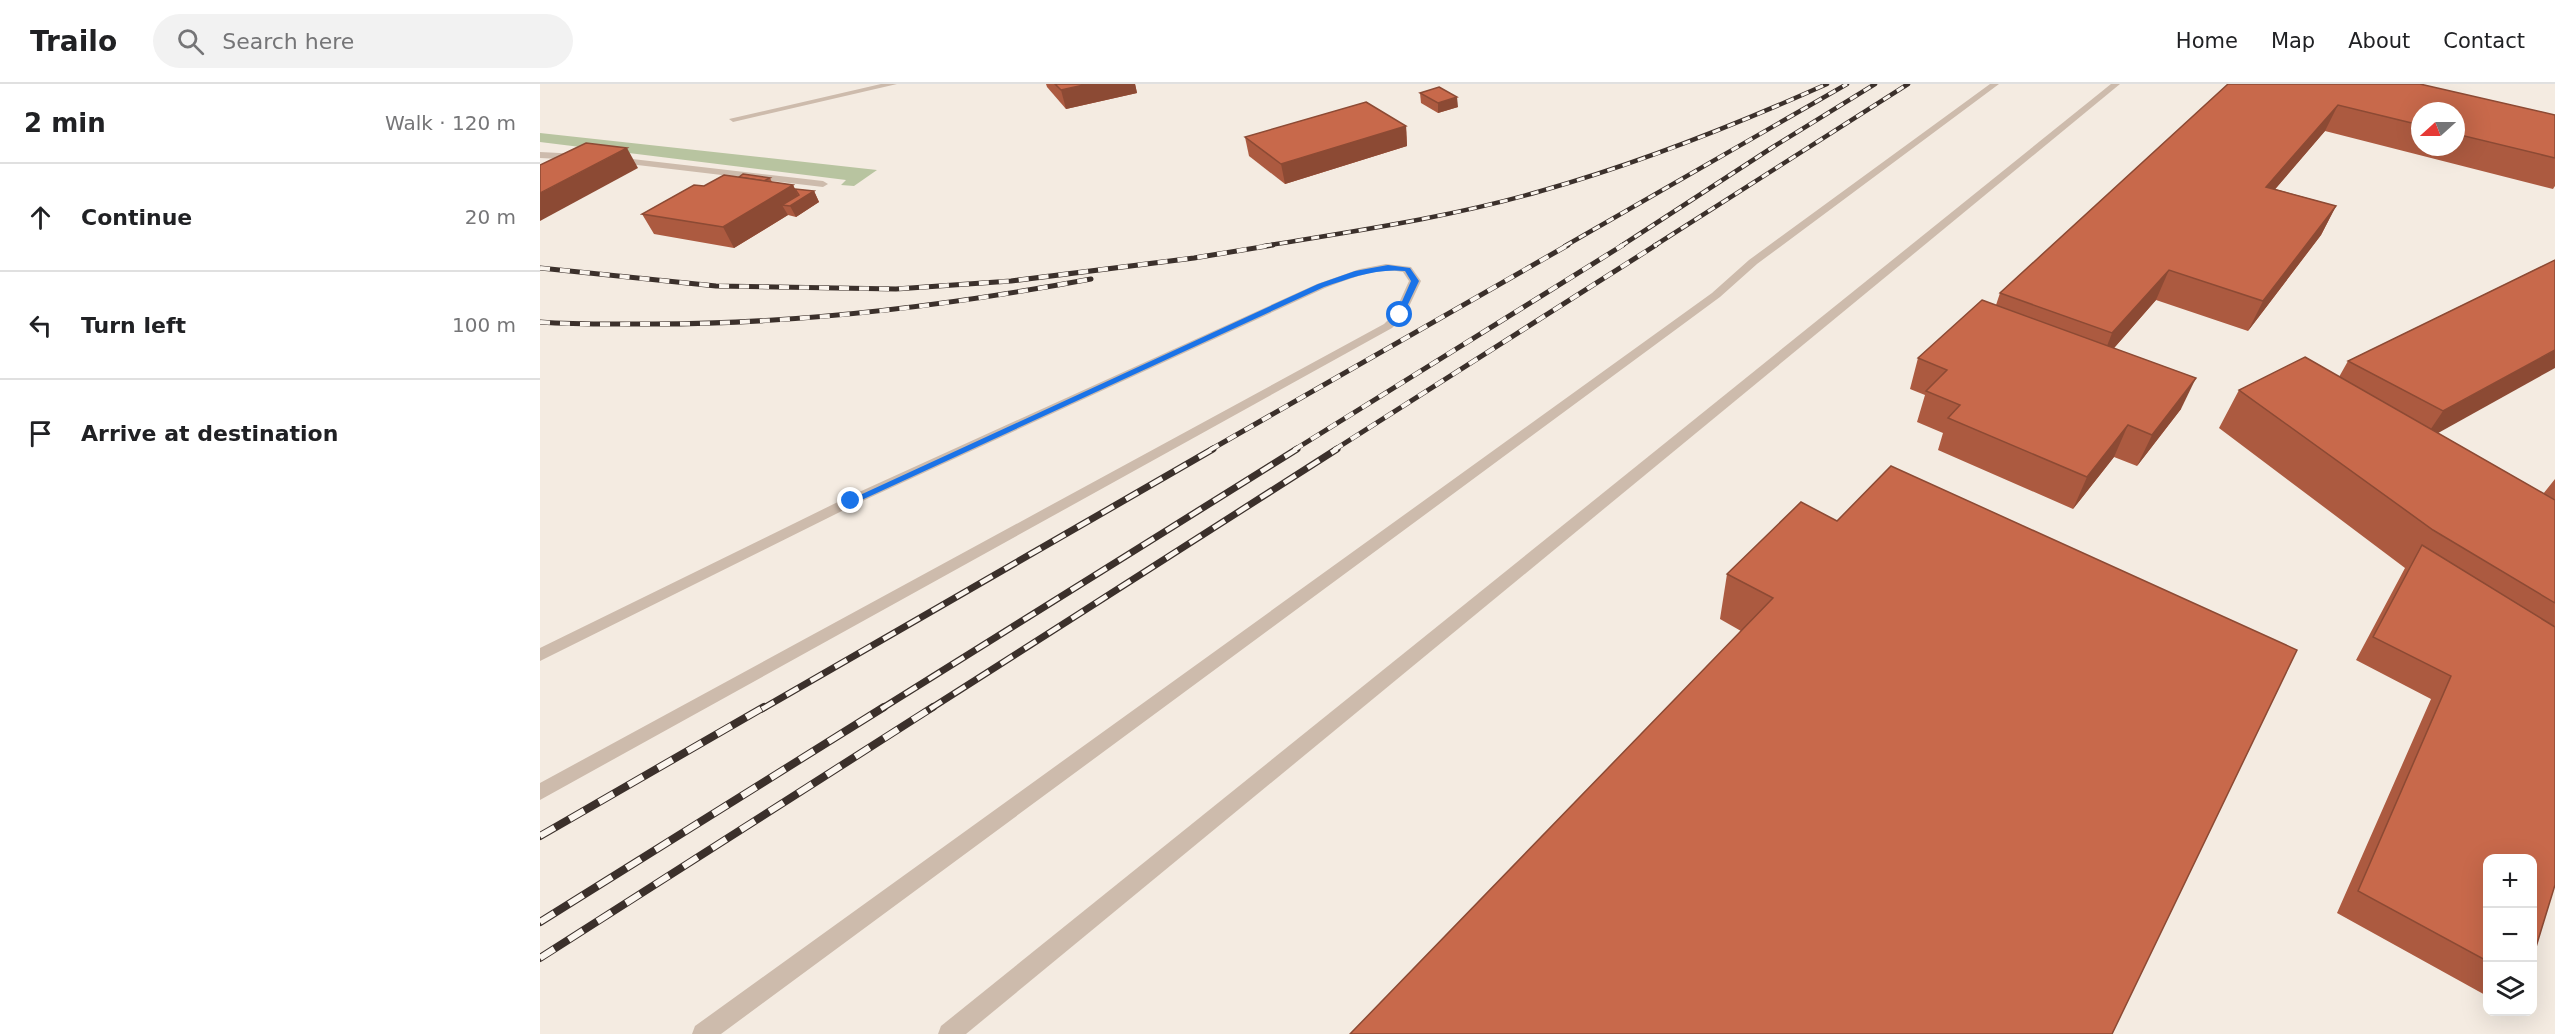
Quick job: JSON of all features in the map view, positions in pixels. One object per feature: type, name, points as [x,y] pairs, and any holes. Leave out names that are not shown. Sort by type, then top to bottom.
[{"type":"lane","points":[[733,119],[893,84]]},
{"type":"lane","points":[[703,1034],[1716,295],[1754,262],[1995,84]]},
{"type":"lane","points":[[949,1034],[2116,84]]},
{"type":"lane","points":[[540,155],[588,158]]},
{"type":"lane","points":[[600,158],[823,184]]},
{"type":"lane","points":[[540,655],[851,501],[1321,286],[1357,273],[1388,267],[1407,269],[1413,276],[1415,281],[1400,315],[1388,326],[540,792]]},
{"type":"green space","points":[[540,133],[877,170],[854,186],[841,185],[846,180],[540,142]]},
{"type":"building","points":[[1055,84],[1088,84],[1061,90]]},
{"type":"building","points":[[2228,84],[2420,84],[2555,115],[2555,158],[2465,136],[2465,102],[2411,102],[2411,123],[2338,105],[2266,187],[2336,206],[2263,301],[2169,270],[2112,333],[2000,293]]},
{"type":"building","points":[[1439,87],[1457,97],[1438,103],[1420,93]]},
{"type":"building","points":[[1366,102],[1406,126],[1281,164],[1245,137]]},
{"type":"building","points":[[586,143],[627,148],[540,193],[540,165]]},
{"type":"building","points":[[743,174],[770,178],[764,181],[739,177]]},
{"type":"building","points":[[724,175],[793,185],[723,227],[642,214],[694,185],[704,186]]},
{"type":"building","points":[[795,189],[814,191],[790,206],[782,205],[799,195]]},
{"type":"building","points":[[2555,260],[2555,350],[2443,411],[2348,361]]},
{"type":"building","points":[[1982,300],[2196,378],[2152,435],[2128,425],[2087,477],[1948,418],[1960,405],[1926,391],[1947,370],[1918,358]]},
{"type":"building","points":[[2305,357],[2555,500],[2555,603],[2433,530],[2239,390]]},
{"type":"building","points":[[1891,466],[2297,650],[2112,1034],[1350,1034],[1773,598],[1727,574],[1801,502],[1837,521]]},
{"type":"building","points":[[2422,545],[2555,627],[2555,885],[2537,944],[2537,854],[2483,854],[2483,959],[2358,891],[2451,676],[2373,637]]},
{"type":"railway","points":[[1264,246],[1438,216],[1541,191],[1686,143],[1827,84]]},
{"type":"railway","points":[[1565,246],[1847,84]]},
{"type":"railway","points":[[1621,246],[1875,84]]},
{"type":"railway","points":[[1654,246],[1908,84]]},
{"type":"railway","points":[[540,268],[716,286],[896,289],[1011,281],[1194,258],[1273,245]]},
{"type":"railway","points":[[1210,450],[1568,245]]},
{"type":"railway","points":[[1294,450],[1623,245]]},
{"type":"railway","points":[[1334,450],[1656,245]]},
{"type":"railway","points":[[540,322],[568,324],[708,323],[818,317],[928,305],[1091,279]]},
{"type":"railway","points":[[762,709],[1213,449]]},
{"type":"railway","points":[[881,709],[1297,449]]},
{"type":"railway","points":[[930,709],[1337,449]]},
{"type":"railway","points":[[540,836],[764,707]]},
{"type":"railway","points":[[540,922],[884,707]]},
{"type":"railway","points":[[540,958],[933,707]]},
{"type":"route","points":[[851,501],[1321,286],[1357,273],[1398,266],[1407,269],[1415,281],[1400,315]]}]
